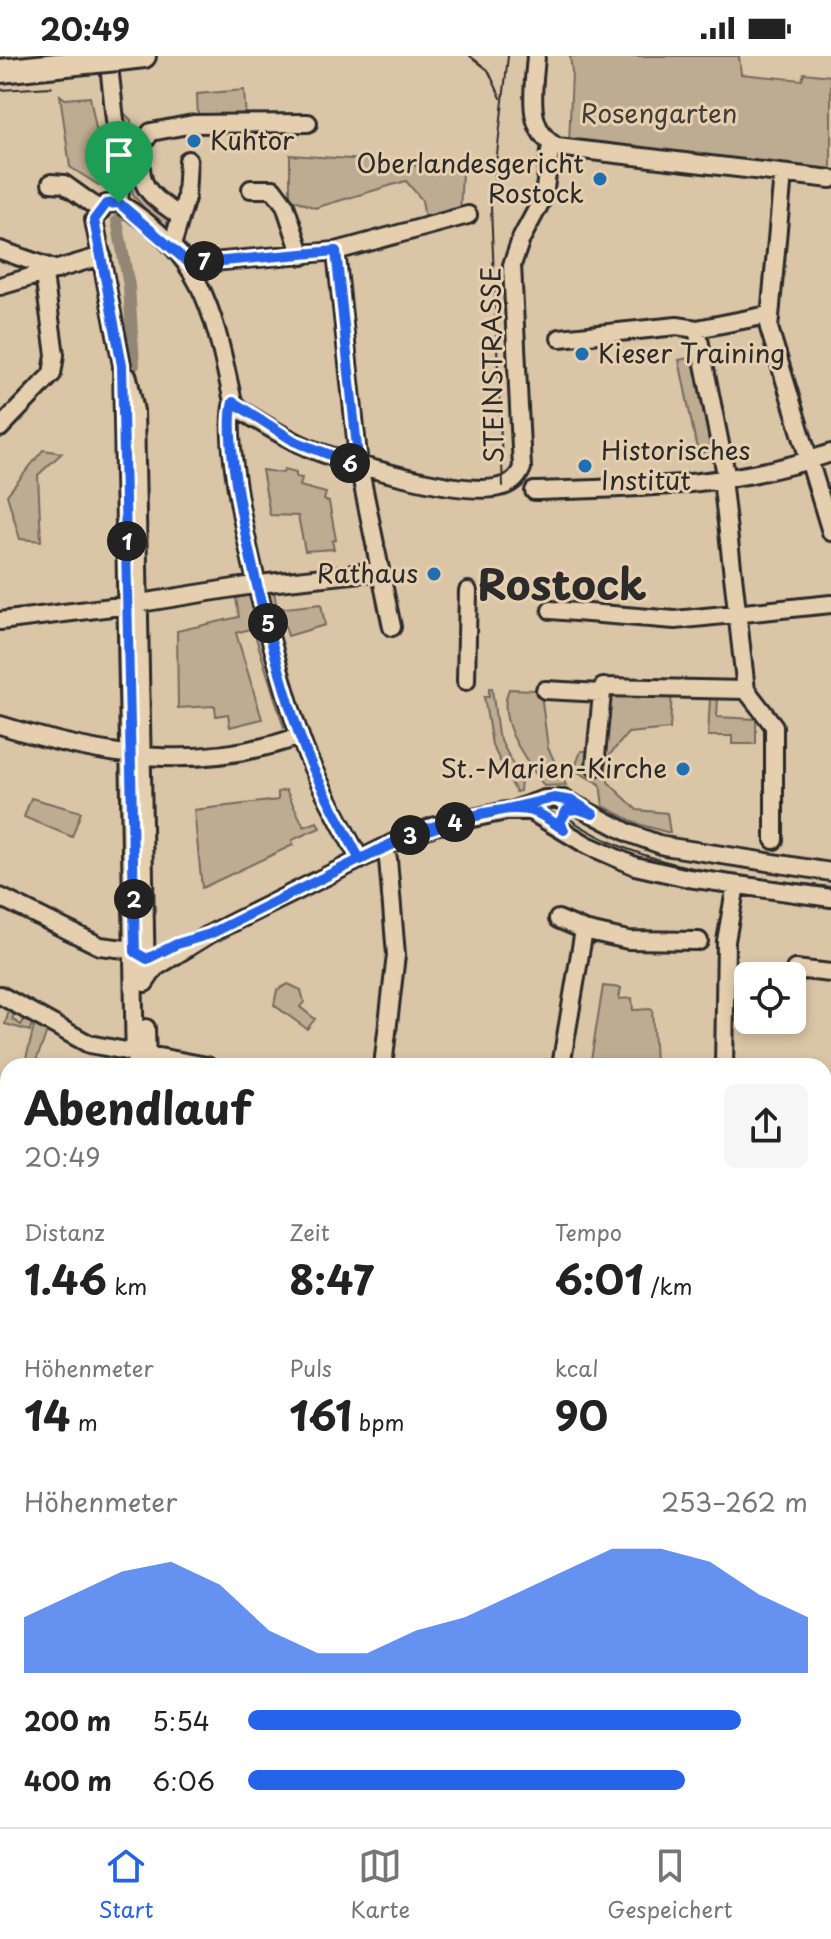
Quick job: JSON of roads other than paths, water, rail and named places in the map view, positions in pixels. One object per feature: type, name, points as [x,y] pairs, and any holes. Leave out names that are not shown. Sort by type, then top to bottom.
[{"type":"main road","points":[[2,66],[144,56]]},
{"type":"street","points":[[536,56],[534,119],[541,134],[563,150],[831,179]]},
{"type":"street","points":[[113,58],[122,185],[119,203]]},
{"type":"street","points":[[178,215],[154,200],[144,188],[141,146],[151,132],[193,124],[308,123]]},
{"type":"street","name":"STEINSTRASSE","points":[[359,466],[468,487],[503,486],[517,477],[522,468],[512,265],[521,239],[541,205],[551,144]]},
{"type":"street","points":[[172,246],[178,215],[186,198],[188,160]]},
{"type":"street","points":[[783,174],[768,315],[772,340],[831,532]]},
{"type":"street","points":[[51,183],[64,184],[99,209]]},
{"type":"street","points":[[251,189],[273,189],[281,197],[302,256]]},
{"type":"street","points":[[140,981],[151,971],[137,757],[135,400],[122,365],[94,220],[99,209],[106,204],[119,203],[172,246],[190,264],[207,300],[233,402],[230,427],[233,469],[259,584],[300,736],[360,860]]},
{"type":"street","points":[[190,264],[336,251],[468,215]]},
{"type":"street","points":[[50,272],[1,250],[4,285],[50,272],[102,256]]},
{"type":"street","points":[[336,251],[359,466],[392,627]]},
{"type":"street","points":[[0,428],[52,374],[55,355],[50,272]]},
{"type":"street","points":[[560,338],[677,326],[697,329],[768,315]]},
{"type":"street","points":[[697,329],[724,477],[746,690],[774,726],[774,840]]},
{"type":"street","points":[[233,402],[294,441],[359,466]]},
{"type":"street","points":[[534,491],[658,487],[724,477],[809,454],[831,453]]},
{"type":"street","points":[[0,621],[259,584],[380,571]]},
{"type":"street","points":[[466,681],[468,591]]},
{"type":"street","points":[[551,610],[675,620],[831,604]]},
{"type":"street","points":[[595,767],[603,687],[746,690]]},
{"type":"street","points":[[545,690],[602,693]]},
{"type":"street","points":[[0,725],[137,757],[247,751],[300,736]]},
{"type":"street","points":[[0,897],[100,946],[148,958],[177,944],[210,934],[383,848],[435,826],[514,810],[554,798],[573,801],[631,834],[673,848],[831,872]]},
{"type":"street","points":[[564,830],[560,822],[567,810],[578,809],[593,814]]},
{"type":"street","points":[[514,810],[530,811],[587,845],[635,866],[736,885],[831,898]]},
{"type":"street","points":[[383,848],[388,859],[396,955],[384,1058]]},
{"type":"street","points":[[725,1058],[732,984],[712,941],[736,885]]},
{"type":"street","points":[[558,919],[584,930],[628,940],[712,941]]},
{"type":"street","points":[[562,1058],[584,930]]},
{"type":"street","points":[[144,1058],[140,981],[148,958]]},
{"type":"street","points":[[806,970],[831,973]]},
{"type":"street","points":[[0,995],[75,1038],[138,1058]]},
{"type":"waterway","points":[[117,221],[129,286],[134,365]]},
{"type":"tram line","points":[[470,56],[488,70],[501,98]]},
{"type":"tram line","points":[[503,486],[491,208],[508,56]]},
{"type":"tram line","points":[[0,90],[52,87]]},
{"type":"tram line","points":[[544,799],[575,823],[643,855],[716,872],[831,887]]},
{"type":"place","name":"Kuhtor","points":[[194,141]]},
{"type":"place","name":"Oberlandesgericht Rostock","points":[[600,179]]},
{"type":"place","name":"Kieser Training","points":[[582,354]]},
{"type":"place","name":"Historisches Institut","points":[[585,466]]},
{"type":"place","name":"Rathaus","points":[[434,574]]},
{"type":"place","name":"St.-Marien-Kirche","points":[[683,769]]},
{"type":"district","name":"Rostock","points":[[562,585]]},
{"type":"park label","name":"Rosengarten","points":[[659,114]]}]
